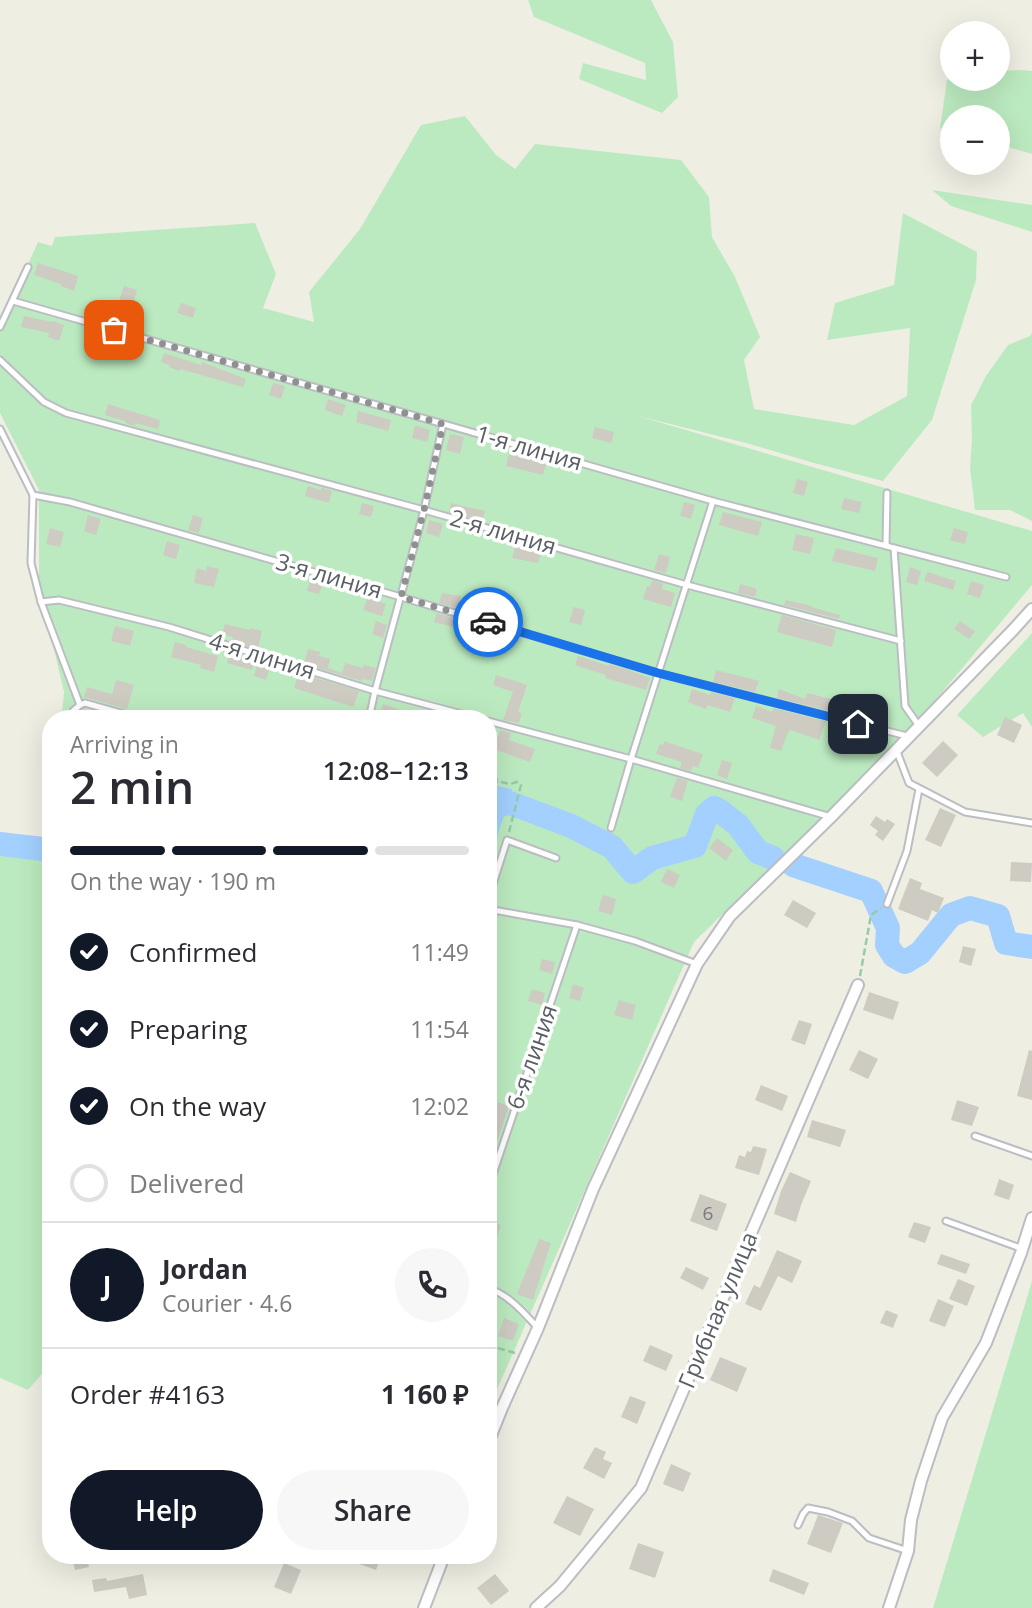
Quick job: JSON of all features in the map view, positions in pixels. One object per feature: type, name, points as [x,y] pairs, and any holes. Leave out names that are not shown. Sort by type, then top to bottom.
[{"type":"street","points":[[497,1422],[538,1328],[593,1189],[696,964],[730,916],[831,817],[1032,609]]},
{"type":"street","name":"Грибная улица","points":[[536,1608],[560,1586],[641,1488],[858,985]]},
{"type":"street","points":[[889,1608],[908,1551],[917,1494],[942,1418],[986,1343],[1023,1249],[1032,1218]]},
{"type":"street","points":[[424,1608],[441,1564]]},
{"type":"lane","points":[[0,327],[28,267]]},
{"type":"lane","name":"1-я линия","points":[[13,300],[713,501],[1006,577]]},
{"type":"lane","name":"2-я линия","points":[[0,360],[44,402],[66,413],[687,585],[901,641]]},
{"type":"lane","points":[[371,710],[424,510],[443,424]]},
{"type":"lane","points":[[0,429],[33,495],[31,563],[41,602],[80,705]]},
{"type":"lane","points":[[886,546],[887,493]]},
{"type":"lane","name":"3-я линия","points":[[33,495],[70,502],[658,673],[908,737]]},
{"type":"lane","points":[[611,828],[713,501]]},
{"type":"lane","points":[[894,548],[905,706],[919,726]]},
{"type":"lane","name":"4-я линия","points":[[41,602],[59,600],[169,627],[375,691],[447,710]]},
{"type":"lane","points":[[74,710],[85,703],[110,710]]},
{"type":"lane","points":[[497,723],[831,817]]},
{"type":"lane","points":[[896,749],[909,783],[919,789],[965,812],[1032,823]]},
{"type":"lane","points":[[887,904],[907,850],[919,789]]},
{"type":"lane","points":[[497,872],[507,840],[556,858]]},
{"type":"lane","points":[[497,911],[577,925],[635,941],[696,964]]},
{"type":"lane","name":"6-я линия","points":[[497,1162],[577,925]]},
{"type":"lane","points":[[975,1136],[1032,1156]]},
{"type":"lane","points":[[946,1221],[1023,1249]]},
{"type":"lane","points":[[497,1291],[515,1304],[538,1328]]},
{"type":"lane","points":[[798,1525],[808,1508],[828,1512],[852,1521],[869,1538],[908,1551]]},
{"type":"path","points":[[497,782],[517,782],[521,785],[507,840]]},
{"type":"path","points":[[858,985],[871,915]]},
{"type":"path","points":[[497,1348],[525,1356]]},
{"type":"green space","points":[[528,0],[651,0],[673,42],[678,97],[662,113],[579,79],[583,63],[646,80],[645,63],[534,17]]},
{"type":"green space","points":[[1010,70],[1032,71],[1032,154],[1010,148],[1010,105],[943,105],[945,91],[1010,91]]},
{"type":"green space","points":[[465,116],[496,155],[515,169],[535,144],[681,160],[709,197],[712,237],[735,277],[760,337],[744,360],[754,409],[854,425],[907,396],[910,328],[827,340],[835,303],[894,285],[903,213],[977,252],[976,280],[932,420],[883,481],[638,416],[1032,531],[1032,585],[902,740],[694,942],[497,1390],[497,710],[62,710],[64,692],[39,585],[39,490],[0,413],[0,327],[38,242],[52,246],[55,237],[255,223],[276,274],[263,308],[314,322],[309,292],[360,229],[421,125]]},
{"type":"green space","points":[[932,190],[1032,205],[1032,232],[951,206]]},
{"type":"green space","points":[[1032,333],[1032,521],[1010,510],[975,510],[970,468],[971,405],[986,376],[1008,345]]},
{"type":"green space","points":[[1032,633],[1032,727],[1023,713],[983,737],[957,715]]},
{"type":"green space","points":[[0,852],[42,855],[42,1374],[28,1390],[0,1378]]},
{"type":"green space","points":[[1032,1281],[1032,1608],[933,1608]]},
{"type":"water","points":[[497,786],[512,789],[497,838]]},
{"type":"building","points":[[38,263],[78,276],[74,291],[34,275]]},
{"type":"building","points":[[124,286],[137,290],[133,305],[119,301]]},
{"type":"building","points":[[181,303],[196,308],[193,318],[177,313]]},
{"type":"building","points":[[24,316],[64,325],[59,341],[48,337],[49,333],[21,327]]},
{"type":"building","points":[[164,353],[201,365],[202,362],[246,379],[243,387],[180,369],[179,371],[161,362]]},
{"type":"building","points":[[273,383],[285,386],[281,399],[269,395]]},
{"type":"building","points":[[328,399],[346,405],[342,416],[325,410]]},
{"type":"building","points":[[108,404],[160,420],[158,429],[135,423],[135,426],[105,415]]},
{"type":"building","points":[[358,411],[391,420],[388,431],[356,422]]},
{"type":"building","points":[[415,425],[430,430],[427,442],[412,438]]},
{"type":"building","points":[[595,427],[614,432],[611,443],[592,438]]},
{"type":"building","points":[[450,434],[464,437],[460,454],[446,450]]},
{"type":"building","points":[[509,454],[546,464],[543,475],[506,466]]},
{"type":"building","points":[[797,479],[808,482],[804,496],[793,493]]},
{"type":"building","points":[[308,486],[332,491],[329,503],[305,496]]},
{"type":"building","points":[[844,498],[862,502],[859,513],[841,509]]},
{"type":"building","points":[[684,502],[695,505],[691,519],[680,516]]},
{"type":"building","points":[[362,503],[374,506],[371,517],[359,514]]},
{"type":"building","points":[[451,503],[485,511],[482,521],[449,512]]},
{"type":"building","points":[[723,512],[762,522],[758,536],[719,525]]},
{"type":"building","points":[[88,515],[101,519],[96,535],[84,531]]},
{"type":"building","points":[[193,515],[203,518],[199,533],[188,530]]},
{"type":"building","points":[[429,520],[443,524],[439,537],[426,533]]},
{"type":"building","points":[[50,528],[64,532],[60,547],[46,544]]},
{"type":"building","points":[[954,528],[968,532],[965,544],[950,540]]},
{"type":"building","points":[[796,534],[814,538],[810,554],[792,550]]},
{"type":"building","points":[[167,541],[180,545],[176,559],[163,555]]},
{"type":"building","points":[[515,547],[541,554],[538,563],[512,558]]},
{"type":"building","points":[[836,548],[878,558],[875,571],[832,561]]},
{"type":"building","points":[[659,554],[670,557],[666,573],[654,570]]},
{"type":"building","points":[[207,566],[219,569],[214,587],[194,583],[197,568],[206,571]]},
{"type":"building","points":[[910,567],[921,571],[917,585],[906,582]]},
{"type":"building","points":[[927,572],[956,581],[953,590],[924,581]]},
{"type":"building","points":[[311,578],[323,582],[319,594],[307,591]]},
{"type":"building","points":[[652,580],[663,584],[662,589],[675,593],[671,607],[643,599]]},
{"type":"building","points":[[971,581],[984,585],[980,598],[967,594]]},
{"type":"building","points":[[740,584],[757,589],[755,597],[738,593]]},
{"type":"building","points":[[442,593],[461,596],[458,608],[439,603]]},
{"type":"building","points":[[368,597],[386,604],[382,616],[363,610]]},
{"type":"building","points":[[786,600],[840,615],[839,619],[784,605]]},
{"type":"building","points":[[574,607],[585,610],[581,625],[569,622]]},
{"type":"building","points":[[437,613],[455,619],[453,627],[434,622]]},
{"type":"building","points":[[782,615],[836,630],[832,647],[777,632]]},
{"type":"building","points":[[376,621],[387,625],[383,638],[372,634]]},
{"type":"building","points":[[960,621],[975,631],[969,639],[954,629]]},
{"type":"building","points":[[225,624],[262,631],[258,649],[232,641],[233,637],[222,634]]},
{"type":"building","points":[[115,626],[134,631],[130,646],[111,641]]},
{"type":"building","points":[[175,642],[218,656],[214,672],[200,668],[201,665],[171,657]]},
{"type":"building","points":[[308,649],[321,652],[319,656],[330,659],[328,668],[342,673],[345,663],[376,668],[372,681],[362,681],[304,664]]},
{"type":"building","points":[[230,651],[255,659],[252,670],[227,663]]},
{"type":"building","points":[[578,656],[650,678],[646,690],[605,678],[606,675],[575,665]]},
{"type":"building","points":[[257,665],[270,668],[266,680],[254,676]]},
{"type":"building","points":[[716,670],[759,681],[755,692],[713,682]]},
{"type":"building","points":[[302,674],[359,691],[353,707],[294,688],[298,676],[301,677]]},
{"type":"building","points":[[496,675],[527,685],[518,712],[522,713],[519,723],[503,720],[513,692],[493,685]]},
{"type":"building","points":[[116,680],[134,685],[127,709],[84,697],[87,687],[112,694]]},
{"type":"building","points":[[692,689],[710,695],[711,692],[735,698],[730,712],[707,705],[706,709],[688,702]]},
{"type":"building","points":[[779,689],[805,699],[807,693],[839,701],[836,711],[829,711],[777,698]]},
{"type":"building","points":[[383,704],[401,710],[381,710]]},
{"type":"building","points":[[756,706],[772,712],[773,708],[826,721],[819,740],[790,730],[781,751],[770,748],[776,726],[752,718]]},
{"type":"building","points":[[863,706],[882,712],[878,723],[859,718]]},
{"type":"building","points":[[1005,717],[1022,725],[1014,743],[997,735]]},
{"type":"building","points":[[500,730],[511,733],[509,740],[535,749],[530,762],[497,750]]},
{"type":"building","points":[[664,741],[703,754],[698,768],[693,766],[691,771],[680,768],[682,762],[656,754]]},
{"type":"building","points":[[943,741],[958,755],[937,777],[922,763]]},
{"type":"building","points":[[722,760],[732,763],[727,779],[717,775]]},
{"type":"building","points":[[677,778],[688,781],[682,801],[670,797]]},
{"type":"building","points":[[940,808],[956,815],[941,847],[925,840]]},
{"type":"building","points":[[876,816],[895,824],[883,841],[875,835],[878,831],[870,825]]},
{"type":"building","points":[[717,838],[733,850],[726,861],[709,848]]},
{"type":"building","points":[[1011,862],[1032,863],[1031,882],[1010,881]]},
{"type":"building","points":[[667,869],[680,875],[674,888],[661,882]]},
{"type":"building","points":[[910,878],[922,883],[920,889],[944,898],[938,913],[932,910],[928,921],[898,909]]},
{"type":"building","points":[[603,895],[616,899],[612,915],[598,911]]},
{"type":"building","points":[[793,900],[816,913],[807,928],[784,915]]},
{"type":"building","points":[[963,946],[976,949],[971,966],[959,962]]},
{"type":"building","points":[[542,959],[555,962],[552,974],[539,970]]},
{"type":"building","points":[[573,984],[584,988],[580,1001],[569,998]]},
{"type":"building","points":[[532,989],[545,993],[542,1005],[528,1001]]},
{"type":"building","points":[[869,992],[899,1002],[893,1020],[863,1010]]},
{"type":"building","points":[[619,1000],[636,1005],[632,1020],[614,1015]]},
{"type":"building","points":[[799,1020],[812,1024],[805,1045],[791,1040]]},
{"type":"building","points":[[859,1050],[878,1059],[868,1079],[849,1070]]},
{"type":"building","points":[[1029,1050],[1032,1051],[1032,1100],[1017,1096]]},
{"type":"building","points":[[761,1085],[788,1096],[782,1111],[755,1100]]},
{"type":"building","points":[[957,1100],[979,1107],[972,1126],[951,1120]]},
{"type":"building","points":[[497,1102],[509,1106],[497,1141]]},
{"type":"building","points":[[812,1120],[846,1130],[840,1147],[807,1137]]},
{"type":"building","points":[[753,1146],[767,1149],[759,1175],[735,1168],[739,1155],[745,1157]]},
{"type":"building","points":[[790,1172],[811,1181],[796,1222],[774,1214]]},
{"type":"building","points":[[999,1179],[1014,1185],[1009,1200],[994,1195]]},
{"type":"building","points":[[700,1194],[727,1204],[717,1231],[690,1221]]},
{"type":"building","points":[[914,1222],[931,1227],[925,1243],[908,1237]]},
{"type":"building","points":[[539,1239],[551,1243],[533,1300],[517,1294]]},
{"type":"building","points":[[777,1250],[802,1261],[792,1283],[778,1276],[761,1311],[745,1304],[754,1285],[760,1288]]},
{"type":"building","points":[[941,1254],[970,1264],[966,1274],[937,1264]]},
{"type":"building","points":[[686,1267],[709,1278],[703,1290],[680,1278]]},
{"type":"building","points":[[958,1279],[975,1286],[967,1306],[949,1299]]},
{"type":"building","points":[[938,1299],[954,1306],[945,1327],[929,1321]]},
{"type":"building","points":[[886,1310],[898,1315],[893,1328],[880,1323]]},
{"type":"building","points":[[504,1318],[519,1324],[513,1341],[498,1336]]},
{"type":"building","points":[[650,1345],[673,1355],[666,1371],[643,1361]]},
{"type":"building","points":[[720,1357],[747,1368],[737,1392],[710,1380]]},
{"type":"building","points":[[630,1396],[646,1402],[637,1424],[621,1417]]},
{"type":"building","points":[[595,1447],[606,1452],[603,1459],[612,1463],[604,1479],[583,1468]]},
{"type":"building","points":[[671,1464],[691,1473],[683,1492],[663,1484]]},
{"type":"building","points":[[567,1496],[594,1509],[580,1536],[553,1523]]},
{"type":"building","points":[[818,1515],[843,1523],[831,1553],[807,1544]]},
{"type":"building","points":[[638,1543],[664,1552],[655,1578],[629,1569]]},
{"type":"building","points":[[74,1564],[88,1564],[89,1567],[75,1570]]},
{"type":"building","points":[[284,1564],[301,1570],[291,1594],[274,1587]]},
{"type":"building","points":[[359,1564],[378,1564],[376,1570]]},
{"type":"building","points":[[773,1569],[809,1583],[804,1595],[769,1581]]},
{"type":"building","points":[[143,1574],[147,1595],[129,1599],[126,1587],[94,1592],[92,1580],[106,1578],[107,1581]]},
{"type":"building","points":[[495,1574],[509,1591],[491,1605],[477,1588]]},
{"type":"waterway","points":[[497,805],[510,803],[571,826],[612,847],[633,872],[652,858],[695,846],[707,814],[714,808],[738,825],[758,852],[773,858]]},
{"type":"waterway","points":[[0,844],[42,849]]},
{"type":"waterway","points":[[793,865],[871,891],[888,928],[887,945],[894,956],[905,962],[920,953],[951,915],[970,908],[998,916],[1006,943],[1032,947]]},
{"type":"way so far","points":[[114,330],[443,424],[401,597],[488,622]]},
{"type":"route","points":[[488,622],[658,673],[858,724]]}]
